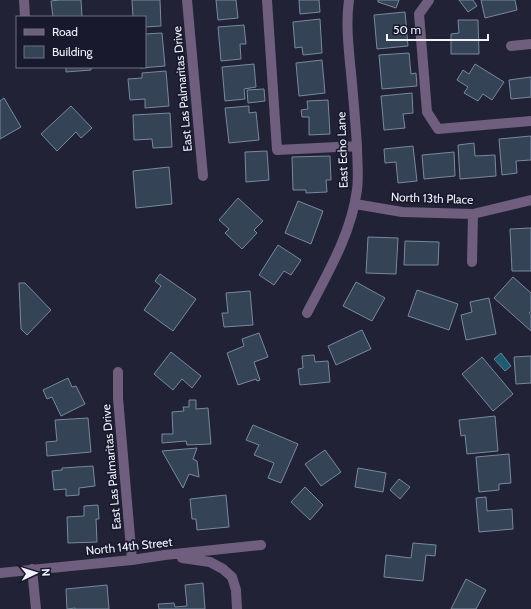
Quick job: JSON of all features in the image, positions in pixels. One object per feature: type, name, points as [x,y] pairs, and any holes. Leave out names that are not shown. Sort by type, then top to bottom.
[{"type":"street","points":[[24,0],[25,16]]},
{"type":"street","name":"East Las Palmaritas Drive","points":[[187,0],[203,176]]},
{"type":"street","points":[[267,0],[277,150],[357,146]]},
{"type":"street","name":"East Echo Lane","points":[[307,313],[342,245],[350,220],[357,189],[357,146],[347,25],[349,0]]},
{"type":"street","points":[[429,0],[419,14],[428,112],[438,128],[531,121]]},
{"type":"street","points":[[511,46],[531,44]]},
{"type":"street","name":"North 13th Place","points":[[354,204],[402,212],[473,214],[531,200]]},
{"type":"street","points":[[472,262],[473,214]]},
{"type":"street","name":"East Las Palmaritas Drive","points":[[118,372],[118,398],[132,560]]},
{"type":"street","name":"North 14th Street","points":[[0,572],[132,560],[261,545]]},
{"type":"street","points":[[165,556],[210,562],[223,569],[232,578],[236,590],[237,609]]},
{"type":"street","points":[[32,570],[36,609]]},
{"type":"water","points":[[501,353],[511,366],[505,371],[494,359]]},
{"type":"building","points":[[81,0],[82,16],[53,16],[51,1]]},
{"type":"building","points":[[132,0],[160,0],[161,26],[146,27],[146,16],[133,16]]},
{"type":"building","points":[[216,0],[236,0],[238,18],[218,20]]},
{"type":"building","points":[[299,0],[319,0],[320,12],[300,14]]},
{"type":"building","points":[[378,0],[399,0],[396,8],[378,2]]},
{"type":"building","points":[[459,0],[473,0],[477,6],[468,12]]},
{"type":"building","points":[[481,0],[515,0],[517,10],[485,18]]},
{"type":"building","points":[[405,12],[408,46],[377,49],[374,15]]},
{"type":"building","points":[[320,19],[322,53],[303,55],[302,47],[295,48],[293,22]]},
{"type":"building","points":[[458,20],[478,20],[479,54],[451,54],[451,34],[459,33]]},
{"type":"building","points":[[244,25],[246,44],[240,44],[241,59],[221,61],[218,27]]},
{"type":"building","points":[[162,33],[165,66],[146,68],[146,34]]},
{"type":"building","points":[[409,53],[411,74],[416,73],[417,86],[382,89],[379,55]]},
{"type":"building","points":[[322,60],[325,93],[299,96],[296,63]]},
{"type":"building","points":[[254,64],[256,87],[244,89],[245,99],[225,101],[222,67]]},
{"type":"building","points":[[475,64],[504,82],[492,100],[483,94],[478,101],[464,93],[468,87],[457,80],[463,70],[469,74]]},
{"type":"building","points":[[66,68],[91,68],[91,70],[66,72]]},
{"type":"building","points":[[166,71],[169,106],[145,108],[145,99],[130,100],[128,79],[142,78],[142,73]]},
{"type":"building","points":[[531,77],[531,97],[511,99],[509,80]]},
{"type":"building","points":[[264,89],[265,101],[248,103],[247,90]]},
{"type":"building","points":[[412,93],[413,113],[403,114],[405,128],[384,130],[381,96]]},
{"type":"building","points":[[4,98],[21,127],[0,139],[0,101]]},
{"type":"building","points":[[328,100],[330,134],[309,135],[309,117],[302,117],[301,110],[308,109],[307,101]]},
{"type":"building","points":[[71,106],[92,128],[81,138],[76,132],[57,151],[41,134]]},
{"type":"building","points":[[249,106],[249,113],[256,112],[259,140],[229,143],[225,108]]},
{"type":"building","points":[[170,113],[172,147],[153,148],[152,139],[134,140],[133,115]]},
{"type":"building","points":[[531,136],[531,160],[516,161],[517,173],[502,175],[499,139]]},
{"type":"building","points":[[474,143],[475,156],[495,155],[496,176],[460,179],[458,145]]},
{"type":"building","points":[[413,146],[417,181],[398,183],[396,162],[385,163],[384,149]]},
{"type":"building","points":[[267,151],[269,180],[246,182],[245,152]]},
{"type":"building","points":[[454,152],[455,176],[424,179],[422,155]]},
{"type":"building","points":[[330,156],[331,180],[326,180],[327,192],[306,193],[306,190],[293,190],[292,157]]},
{"type":"building","points":[[169,167],[172,204],[136,208],[133,171]]},
{"type":"building","points":[[238,198],[263,221],[254,230],[257,233],[242,249],[225,233],[229,229],[219,220]]},
{"type":"building","points":[[298,201],[323,211],[311,244],[285,233]]},
{"type":"building","points":[[531,228],[531,271],[512,271],[510,229]]},
{"type":"building","points":[[368,237],[398,238],[396,274],[366,273]]},
{"type":"building","points":[[405,241],[439,242],[438,265],[404,265]]},
{"type":"building","points":[[278,245],[301,260],[291,275],[284,271],[274,285],[259,275]]},
{"type":"building","points":[[160,274],[196,299],[173,331],[144,310],[161,286],[155,281]]},
{"type":"building","points":[[513,277],[531,293],[531,312],[529,313],[531,315],[531,331],[494,298]]},
{"type":"building","points":[[356,282],[385,298],[372,321],[343,306]]},
{"type":"building","points":[[19,283],[25,283],[51,310],[27,335],[21,329]]},
{"type":"building","points":[[417,290],[458,304],[449,330],[408,316]]},
{"type":"building","points":[[250,291],[253,325],[224,327],[222,313],[228,313],[226,293]]},
{"type":"building","points":[[489,298],[496,334],[466,340],[461,315],[472,312],[470,302]]},
{"type":"building","points":[[362,330],[371,349],[336,365],[328,346]]},
{"type":"building","points":[[259,333],[268,357],[254,362],[260,380],[257,381],[256,379],[238,385],[227,353],[244,346],[242,339]]},
{"type":"building","points":[[171,352],[201,376],[192,388],[182,379],[173,390],[154,374]]},
{"type":"building","points":[[314,355],[315,362],[328,361],[330,382],[300,385],[298,369],[303,368],[302,356]]},
{"type":"building","points":[[531,356],[531,383],[516,384],[514,357]]},
{"type":"building","points":[[482,357],[513,394],[493,411],[462,374]]},
{"type":"building","points":[[68,378],[72,387],[76,386],[85,404],[61,416],[52,397],[47,399],[43,390]]},
{"type":"building","points":[[189,400],[196,400],[196,409],[208,408],[211,444],[187,445],[186,441],[162,443],[162,434],[173,434],[172,412],[184,411],[183,407],[189,407]]},
{"type":"building","points":[[495,416],[498,451],[467,454],[465,435],[461,436],[459,420]]},
{"type":"building","points":[[88,418],[91,452],[47,456],[46,442],[57,441],[55,420]]},
{"type":"building","points":[[253,425],[298,444],[281,483],[268,478],[274,463],[254,455],[259,445],[246,440]]},
{"type":"building","points":[[197,448],[193,459],[197,461],[199,477],[189,474],[183,488],[162,451]]},
{"type":"building","points":[[325,450],[341,472],[321,486],[305,464]]},
{"type":"building","points":[[509,454],[511,483],[499,484],[499,490],[479,492],[476,457]]},
{"type":"building","points":[[93,466],[95,486],[79,488],[79,495],[66,496],[66,489],[54,490],[52,471],[62,470],[62,468]]},
{"type":"building","points":[[358,468],[386,473],[383,492],[355,487]]},
{"type":"building","points":[[399,479],[410,487],[400,499],[390,490]]},
{"type":"building","points":[[305,487],[323,505],[310,520],[291,502]]},
{"type":"building","points":[[226,495],[229,527],[197,530],[196,519],[192,519],[190,499]]},
{"type":"building","points":[[486,497],[487,511],[512,509],[513,529],[479,532],[476,498]]},
{"type":"building","points":[[98,505],[99,519],[96,519],[97,542],[68,543],[67,517],[84,516],[84,506]]},
{"type":"building","points":[[413,543],[436,545],[435,556],[426,555],[423,581],[384,577],[386,555],[411,558]]},
{"type":"building","points":[[466,579],[486,590],[476,609],[451,609]]},
{"type":"building","points":[[203,583],[205,609],[159,609],[158,604],[174,603],[175,607],[187,606],[185,585]]},
{"type":"building","points":[[107,585],[109,609],[67,609],[66,589]]}]
